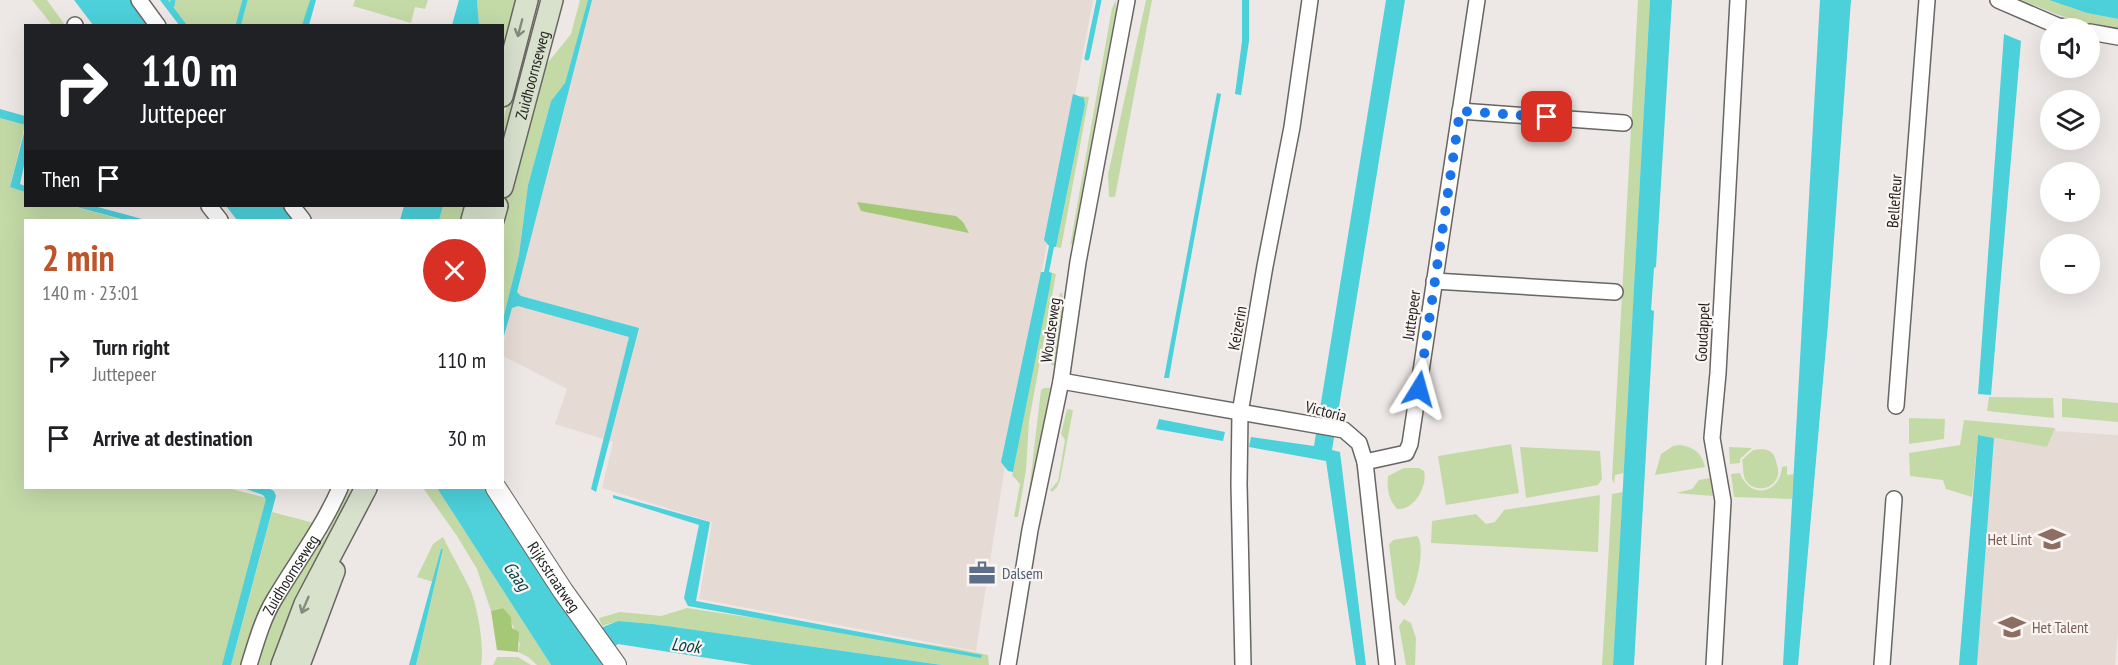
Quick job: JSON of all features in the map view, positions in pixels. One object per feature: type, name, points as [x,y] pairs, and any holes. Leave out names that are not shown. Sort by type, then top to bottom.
[{"type":"main road","name":"Zuidhoornseweg","points":[[504,88],[527,0]]},
{"type":"main road","name":"Zuidhoornseweg","points":[[504,180],[552,0]]},
{"type":"main road","name":"Zuidhoornseweg","points":[[282,665],[305,604],[365,489]]},
{"type":"main road","name":"Zuidhoornseweg","points":[[298,665],[334,571],[342,535]]},
{"type":"street","points":[[139,0],[157,24]]},
{"type":"street","name":"Woudseweg","points":[[1008,665],[1030,530],[1061,381],[1078,262],[1127,0]]},
{"type":"street","name":"Keizerin","points":[[1243,665],[1239,484],[1240,413],[1292,127],[1310,0]]},
{"type":"street","name":"Juttepeer","points":[[1365,462],[1406,453],[1410,444],[1477,0]]},
{"type":"street","name":"Goudappel","points":[[1714,665],[1723,501],[1712,438],[1718,373],[1738,0]]},
{"type":"street","name":"Bellefleur","points":[[1896,406],[1927,0]]},
{"type":"street","points":[[1998,0],[2040,18]]},
{"type":"street","points":[[2100,34],[2118,37]]},
{"type":"street","points":[[1460,111],[1624,123]]},
{"type":"street","points":[[210,207],[219,219]]},
{"type":"street","points":[[293,207],[302,219]]},
{"type":"street","name":"Juttepeer","points":[[1434,281],[1615,292]]},
{"type":"street","name":"Victoria","points":[[1061,381],[1344,430],[1359,443],[1365,462],[1387,665]]},
{"type":"street","name":"Zuidhoornseweg","points":[[249,665],[259,633],[273,601],[327,517],[340,489]]},
{"type":"street","name":"Rijksstraatweg","points":[[497,489],[611,659]]},
{"type":"street","points":[[1882,665],[1894,499]]},
{"type":"shaded area","points":[[587,0],[1093,0],[1004,472],[976,651],[699,599],[712,522],[602,488],[613,442],[555,424],[567,389],[504,357],[504,340],[555,110]]},
{"type":"shaded area","name":"Het Lint","points":[[2055,428],[2056,431],[2118,435],[2118,632],[2115,665],[1977,665],[1994,438],[2047,447]]},
{"type":"green space","points":[[32,0],[47,0],[64,24],[51,24]]},
{"type":"green space","points":[[168,0],[310,0],[303,24],[186,24]]},
{"type":"green space","points":[[355,0],[428,0],[425,9],[415,7],[411,23],[353,6]]},
{"type":"green space","points":[[477,0],[522,0],[504,73],[504,24],[479,24]]},
{"type":"green space","points":[[580,0],[588,0],[565,83],[551,101],[528,185],[519,255],[504,315],[504,219],[499,219],[536,84],[546,65],[571,34]]},
{"type":"green space","points":[[1116,0],[1073,242],[1070,246],[1112,8]]},
{"type":"green space","points":[[1146,0],[1152,0],[1115,197],[1109,197],[1108,175]]},
{"type":"green space","points":[[1638,0],[1650,0],[1624,473],[1615,475],[1614,484],[1612,479]]},
{"type":"green space","points":[[2021,0],[2049,0],[2087,13],[2118,19],[2118,28],[2100,26],[2100,18],[2068,18]]},
{"type":"green space","points":[[1080,96],[1089,97],[1061,248],[1056,247],[1085,105],[1084,99]]},
{"type":"green space","points":[[508,98],[521,101],[504,168],[504,118]]},
{"type":"green space","points":[[0,118],[24,125],[10,187],[24,192],[24,207],[76,207],[119,219],[24,219],[24,489],[232,489],[270,499],[225,665],[0,665]]},
{"type":"green space","points":[[857,202],[956,216],[963,222],[969,233],[861,211]]},
{"type":"green space","points":[[443,207],[470,207],[466,219],[439,219]]},
{"type":"green space","points":[[1052,273],[1056,274],[1029,421],[1026,470],[1018,517],[1014,517],[1020,484],[1012,475]]},
{"type":"green space","points":[[1060,293],[1062,293],[1065,308],[1053,366],[1047,359]]},
{"type":"green space","points":[[1050,388],[1029,508],[1027,508],[1041,390]]},
{"type":"green space","points":[[1989,397],[2053,398],[2054,418],[1987,411]]},
{"type":"green space","points":[[2062,398],[2118,403],[2118,422],[2062,417]]},
{"type":"green space","points":[[1067,409],[1073,410],[1060,480],[1052,492],[1050,490],[1058,481],[1065,440],[1061,434]]},
{"type":"green space","points":[[1909,418],[1945,419],[1944,439],[1909,444]]},
{"type":"green space","points":[[1964,420],[2055,428],[2047,447],[1978,435],[1972,497],[1946,489],[1943,480],[1910,476],[1909,453],[1960,445]]},
{"type":"green space","points":[[1511,444],[1519,493],[1446,505],[1438,456]]},
{"type":"green space","points":[[1680,445],[1697,452],[1705,467],[1655,475],[1661,454],[1673,446]]},
{"type":"green space","points":[[1520,447],[1600,451],[1602,479],[1598,485],[1526,498]]},
{"type":"green space","points":[[1729,447],[1752,448],[1740,459],[1740,463],[1730,464]]},
{"type":"green space","points":[[1763,449],[1774,456],[1778,475],[1768,487],[1757,488],[1748,484],[1745,479],[1742,460],[1753,450]]},
{"type":"green space","points":[[1787,466],[1787,475],[1794,474],[1792,499],[1734,497],[1731,474],[1740,473],[1750,487],[1764,490],[1776,483],[1782,467]]},
{"type":"green space","points":[[1404,468],[1419,468],[1424,471],[1424,484],[1414,502],[1403,509],[1397,509],[1389,493],[1388,476]]},
{"type":"green space","points":[[1710,478],[1713,496],[1676,493],[1692,489],[1699,480]]},
{"type":"green space","points":[[350,489],[357,489],[277,665],[256,665],[273,618],[326,536]]},
{"type":"green space","points":[[424,489],[438,489],[551,665],[537,665],[518,652],[520,644],[509,616],[503,608],[491,611],[477,569]]},
{"type":"green space","points":[[1623,492],[1613,665],[1602,665],[1612,494]]},
{"type":"green space","points":[[1600,495],[1598,552],[1431,543],[1432,521],[1476,514],[1486,524],[1495,522],[1504,510]]},
{"type":"green space","points":[[272,512],[318,524],[244,665],[231,665]]},
{"type":"green space","points":[[1417,536],[1421,550],[1416,583],[1404,606],[1396,598],[1389,545],[1393,540]]},
{"type":"green space","points":[[443,537],[475,603],[480,626],[481,665],[416,665],[443,549],[441,549],[433,582],[417,577],[433,544]]},
{"type":"green space","points":[[503,608],[511,617],[512,628],[519,632],[518,652],[497,650],[491,611]]},
{"type":"green space","points":[[687,608],[959,649],[988,655],[989,665],[942,665],[653,624],[618,621],[602,626],[599,618],[620,612],[661,616]]},
{"type":"green space","points":[[1404,619],[1411,623],[1416,638],[1415,665],[1406,665],[1399,626]]},
{"type":"green space","points":[[497,657],[518,657],[531,665],[493,665]]},
{"type":"water","points":[[74,0],[131,0],[149,24],[92,24]]},
{"type":"water","points":[[160,0],[168,0],[186,24],[178,24]]},
{"type":"water","points":[[310,0],[316,0],[309,24],[302,24]]},
{"type":"water","points":[[459,0],[477,0],[479,24],[452,24]]},
{"type":"water","points":[[588,0],[592,0],[517,292],[521,296],[639,328],[596,492],[591,489],[629,337],[518,306],[512,308],[504,336],[504,315],[519,255],[528,185],[551,101],[565,83]]},
{"type":"water","points":[[1242,0],[1249,0],[1249,41],[1241,95],[1235,94],[1242,41]]},
{"type":"water","points":[[1386,0],[1405,0],[1332,450],[1340,452],[1366,665],[1356,665],[1326,461],[1249,447],[1251,437],[1314,446]]},
{"type":"water","points":[[1650,0],[1672,0],[1656,267],[1654,268],[1651,310],[1654,311],[1634,665],[1613,665]]},
{"type":"water","points":[[1820,0],[1851,0],[1828,324],[1798,665],[1783,665]]},
{"type":"water","points":[[2049,0],[2118,0],[2118,19],[2087,13]]},
{"type":"water","points":[[2004,34],[2021,41],[1991,395],[1978,394]]},
{"type":"water","points":[[1217,93],[1221,94],[1169,378],[1164,378]]},
{"type":"water","points":[[1073,94],[1084,98],[1085,105],[1049,272],[1052,273],[1050,286],[1013,472],[1008,471],[1001,462],[1041,272],[1044,272],[1049,246],[1044,240]]},
{"type":"water","points":[[0,109],[24,116],[24,125],[0,118]]},
{"type":"water","points":[[24,133],[24,166],[20,184],[24,186],[24,192],[10,187]]},
{"type":"water","points":[[77,207],[98,207],[142,219],[121,219]]},
{"type":"water","points":[[227,207],[283,207],[292,219],[236,219]]},
{"type":"water","points":[[404,207],[443,207],[439,219],[400,219]]},
{"type":"water","points":[[1159,419],[1225,432],[1223,441],[1156,429]]},
{"type":"water","points":[[1978,435],[1994,438],[1977,665],[1959,665]]},
{"type":"water","points":[[246,489],[270,489],[276,496],[231,665],[222,665],[266,499],[263,495]]},
{"type":"water","points":[[438,489],[489,489],[598,629],[618,621],[653,624],[942,665],[752,665],[618,644],[600,658],[603,665],[551,665]]},
{"type":"water","points":[[613,495],[710,522],[696,601],[982,655],[981,658],[688,606],[684,598],[699,525],[613,498]]},
{"type":"water","points":[[441,549],[443,549],[416,665],[409,665]]},
{"type":"waterway","points":[[172,5],[173,0]]},
{"type":"waterway","points":[[239,24],[245,0]]},
{"type":"waterway","points":[[1087,58],[1099,0]]},
{"type":"place","name":"Het Lint","points":[[2052,539]]},
{"type":"place","name":"Dalsem","points":[[982,573]]},
{"type":"place","name":"Het Talent","points":[[2012,627]]},
{"type":"route","points":[[1419,389],[1460,111],[1547,117]]},
{"type":"water label","name":"Gaag","points":[[517,576]]},
{"type":"water label","name":"Look","points":[[686,645]]}]
